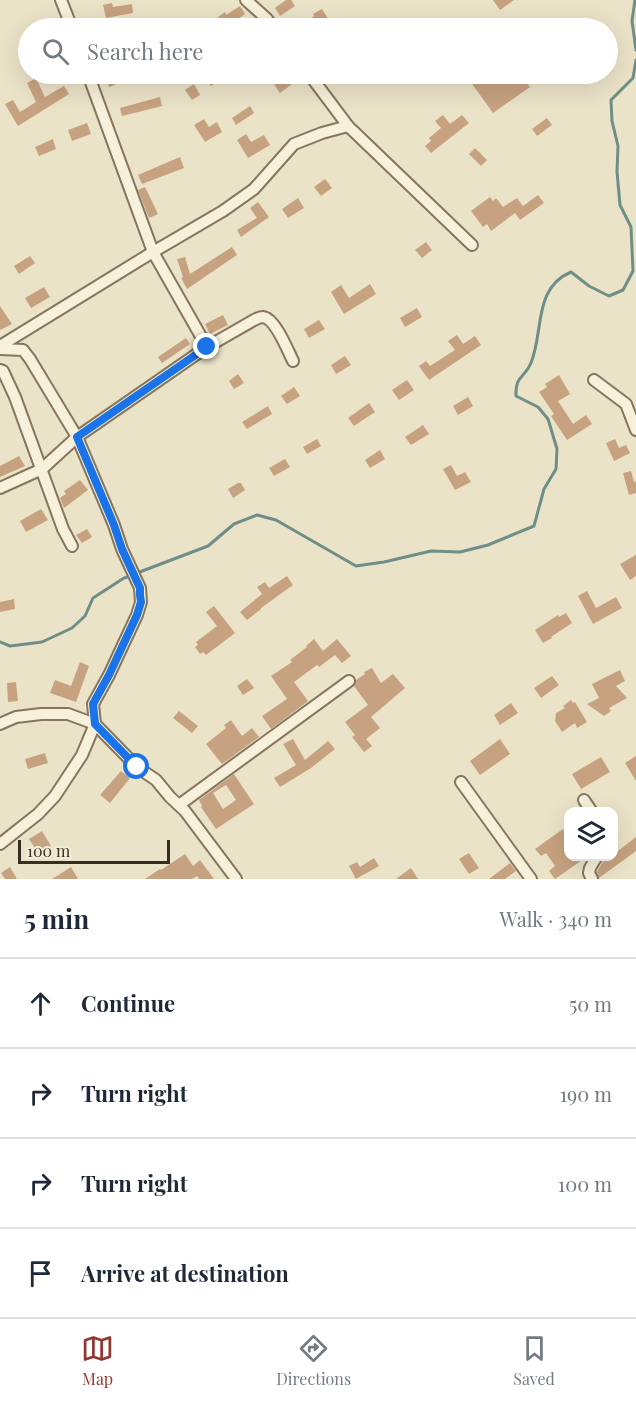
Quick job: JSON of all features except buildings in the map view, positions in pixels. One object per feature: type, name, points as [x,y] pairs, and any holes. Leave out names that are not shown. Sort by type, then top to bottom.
[{"type":"street","points":[[61,0],[68,18]]},
{"type":"street","points":[[246,0],[266,18]]},
{"type":"street","points":[[92,84],[153,252],[207,347]]},
{"type":"street","points":[[316,84],[348,126],[472,245]]},
{"type":"street","points":[[0,348],[153,252],[224,211],[254,189],[294,144],[348,126]]},
{"type":"street","points":[[0,488],[42,469],[77,437],[207,347],[254,320],[262,317],[269,319],[293,361]]},
{"type":"street","points":[[0,348],[23,350],[77,437],[140,588],[141,602],[114,665],[93,704],[95,724],[82,755],[55,796],[38,814],[0,844]]},
{"type":"street","points":[[0,370],[3,371],[15,397],[63,530],[72,546]]},
{"type":"street","points":[[594,380],[626,404],[636,430]]},
{"type":"street","points":[[179,805],[349,681]]},
{"type":"street","points":[[0,724],[16,717],[41,714],[68,714],[95,724],[137,767],[156,780],[179,805],[236,879]]},
{"type":"street","points":[[460,782],[531,879]]},
{"type":"street","points":[[584,800],[589,807]]},
{"type":"street","points":[[592,879],[589,873],[594,861]]},
{"type":"waterway","points":[[635,0],[632,21],[636,50]]},
{"type":"waterway","points":[[137,573],[208,546],[234,524],[257,515],[276,520],[356,566],[431,551],[460,552],[488,545],[534,526],[544,489],[556,469],[557,449],[548,419],[538,407],[516,396],[517,384],[529,368],[535,351],[545,299],[559,279],[571,272],[589,286],[609,296],[623,290],[633,271],[631,227],[620,205],[617,172],[618,146],[612,121],[611,100],[633,78],[636,60]]},
{"type":"waterway","points":[[0,642],[10,646],[42,642],[72,628],[85,616],[93,598],[131,576]]},
{"type":"route","points":[[137,767],[95,724],[93,704],[137,615],[141,602],[140,588],[77,437],[207,347]]}]
